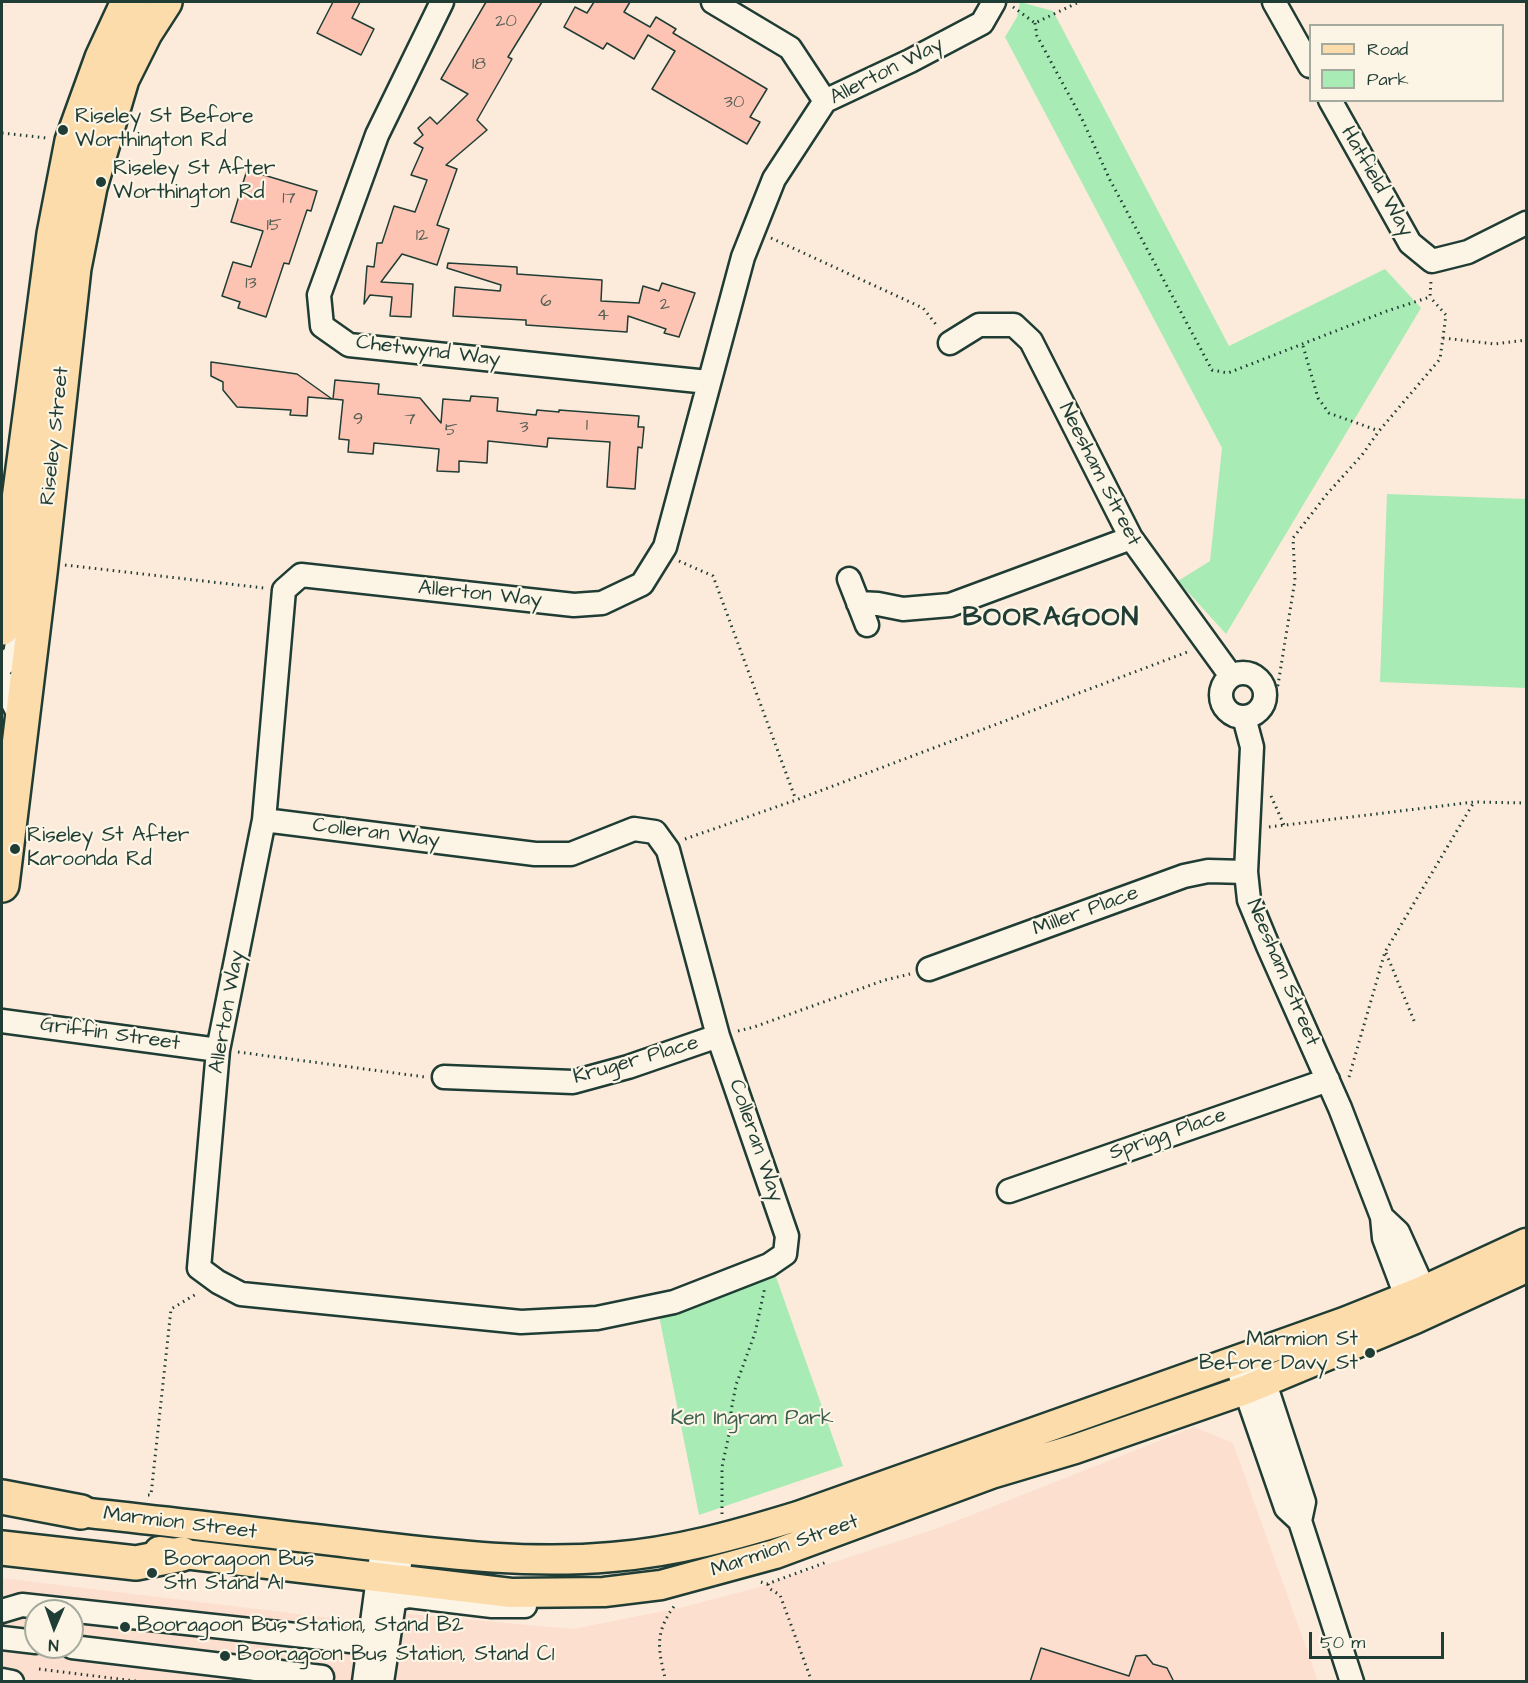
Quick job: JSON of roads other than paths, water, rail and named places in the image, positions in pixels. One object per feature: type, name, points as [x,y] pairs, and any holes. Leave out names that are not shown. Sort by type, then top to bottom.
[{"type":"highway","name":"Riseley Street","points":[[2,628],[54,234],[72,141],[102,58],[128,2]]},
{"type":"highway","name":"Riseley Street","points":[[2,885],[21,719],[50,569],[74,268],[90,187],[122,79],[156,4]]},
{"type":"highway","points":[[2,1497],[81,1512]]},
{"type":"highway","points":[[2,1548],[136,1563],[182,1554]]},
{"type":"main road","name":"Marmion Street","points":[[2,1533],[182,1554],[390,1585],[511,1593],[570,1594],[645,1588],[775,1554],[991,1474],[1075,1449],[1255,1386],[1420,1304],[1527,1243]]},
{"type":"main road","name":"Marmion Street","points":[[2,1504],[392,1549],[508,1560],[612,1557],[678,1549],[798,1516],[1245,1357],[1420,1304],[1527,1268]]},
{"type":"street","name":"Chetwynd Way","points":[[442,2],[377,135],[319,295],[322,326],[349,345],[708,382]]},
{"type":"street","points":[[713,2],[790,48],[825,101]]},
{"type":"street","name":"Allerton Way","points":[[218,1282],[199,1268],[218,1050],[264,820],[284,590],[301,575],[574,605],[602,603],[642,584],[665,547],[743,257],[774,179],[825,101],[910,61],[982,23],[994,2]]},
{"type":"street","points":[[1274,2],[1309,63]]},
{"type":"street","name":"Hatfield Way","points":[[1331,102],[1410,243],[1432,261],[1468,252],[1527,223]]},
{"type":"street","name":"Neesham Street","points":[[950,342],[979,325],[1014,325],[1031,341],[1131,538],[1231,676]]},
{"type":"street","points":[[858,603],[903,609],[950,604],[1131,538]]},
{"type":"street","points":[[2,665],[15,655],[24,592],[50,569]]},
{"type":"street","points":[[849,579],[867,625]]},
{"type":"street","points":[[1244,672],[1253,674],[1260,680],[1265,687],[1265,699],[1259,711],[1244,717],[1234,715],[1227,710],[1222,702],[1221,694],[1223,685],[1231,676],[1244,672]]},
{"type":"street","points":[[2,681],[21,719]]},
{"type":"street","name":"Neesham Street","points":[[1244,717],[1252,747],[1246,872],[1249,900],[1340,1108],[1382,1217],[1384,1238],[1420,1304]]},
{"type":"street","name":"Colleran Way","points":[[218,1282],[241,1294],[521,1322],[597,1318],[674,1302],[769,1265],[785,1254],[787,1236],[718,1036],[668,850],[655,832],[634,829],[571,854],[535,854],[264,820]]},
{"type":"street","name":"Miller Place","points":[[929,969],[1184,876],[1208,870],[1246,872]]},
{"type":"street","name":"Griffin Street","points":[[2,1021],[218,1050]]},
{"type":"street","name":"Kruger Place","points":[[444,1077],[573,1082],[628,1067],[718,1036]]},
{"type":"street","name":"Sprigg Place","points":[[1009,1191],[1328,1080]]},
{"type":"street","points":[[1245,1357],[1304,1502],[1300,1521],[1352,1682]]},
{"type":"street","points":[[382,1682],[392,1549]]},
{"type":"street","points":[[364,1682],[369,1643],[390,1585]]},
{"type":"street","points":[[2,1611],[22,1605],[369,1643]]},
{"type":"street","points":[[2,1638],[24,1641]]},
{"type":"street","points":[[84,1649],[322,1679],[327,1639]]},
{"type":"street","points":[[2,1680],[12,1682]]},
{"type":"place","name":"Riseley St Before Worthington Rd","points":[[63,130]]},
{"type":"place","name":"Riseley St After Worthington Rd","points":[[101,182]]},
{"type":"place","name":"Riseley St After Karoonda Rd","points":[[15,849]]},
{"type":"place","name":"Marmion St Before Davy St","points":[[1370,1353]]},
{"type":"place","name":"Booragoon Bus Stn Stand A1","points":[[152,1573]]},
{"type":"place","name":"Booragoon Bus Station, Stand B2","points":[[125,1627]]},
{"type":"place","name":"Booragoon Bus Station, Stand C1","points":[[225,1656]]},
{"type":"district","name":"BOORAGOON","points":[[1051,619]]},
{"type":"park label","name":"Ken Ingram Park","points":[[752,1420]]}]
